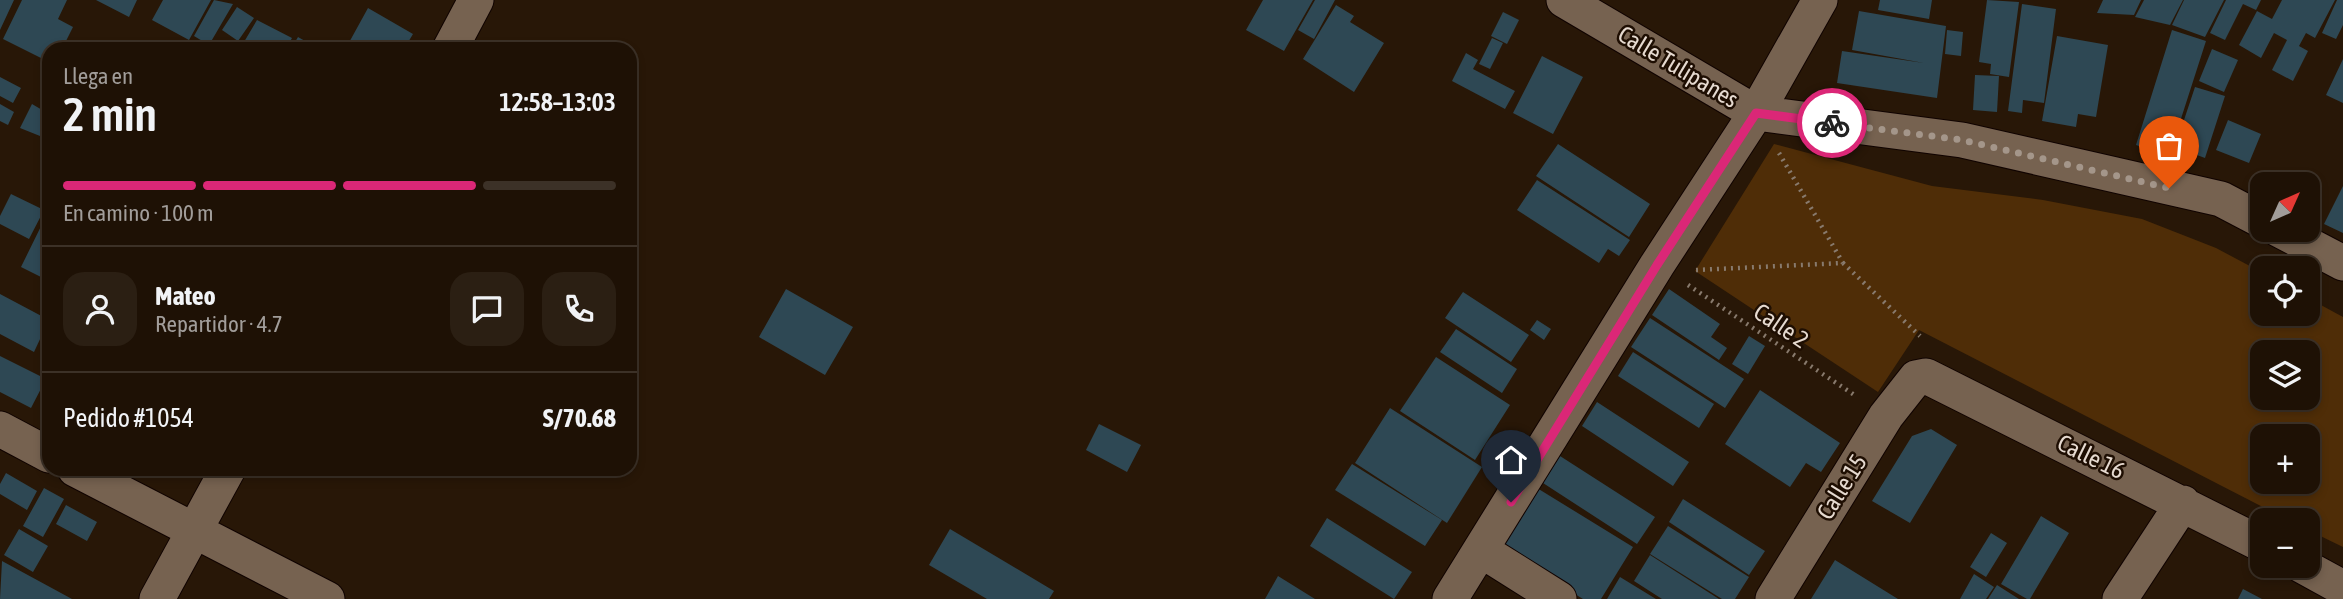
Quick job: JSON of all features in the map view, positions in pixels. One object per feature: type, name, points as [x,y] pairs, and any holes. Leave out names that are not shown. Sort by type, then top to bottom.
[{"type":"street","points":[[454,42],[476,0]]},
{"type":"street","name":"Calle Tulipanes","points":[[1564,0],[1756,113]]},
{"type":"street","points":[[1450,599],[1673,268],[1820,0]]},
{"type":"street","points":[[1756,113],[1962,140],[2221,199],[2250,214]]},
{"type":"street","points":[[2303,242],[2343,263]]},
{"type":"street","name":"Calle 16","points":[[1916,378],[1926,376],[2250,538]]},
{"type":"street","name":"Calle 15","points":[[1773,599],[1886,416],[1916,378]]},
{"type":"street","points":[[0,429],[42,451]]},
{"type":"street","points":[[88,476],[327,599]]},
{"type":"street","points":[[157,599],[224,476]]},
{"type":"street","points":[[2120,599],[2183,503]]},
{"type":"street","points":[[1481,550],[1559,599]]},
{"type":"street","points":[[2320,575],[2343,588]]},
{"type":"path","points":[[1778,151],[1843,263],[1920,336]]},
{"type":"path","points":[[1673,268],[1843,263]]},
{"type":"path","name":"Calle 2","points":[[1673,268],[1886,416]]},
{"type":"shaded area","points":[[1774,144],[1932,186],[2043,200],[2142,219],[2216,248],[2250,266],[2250,326],[2320,326],[2320,305],[2343,317],[2343,547],[2320,536],[2320,508],[2265,508],[1919,330],[1878,392],[1695,271]]},
{"type":"building","points":[[0,0],[14,0],[0,30]]},
{"type":"building","points":[[22,0],[67,0],[58,19],[73,27],[66,42],[42,42],[42,58],[3,39]]},
{"type":"building","points":[[96,0],[137,0],[129,17]]},
{"type":"building","points":[[163,0],[211,0],[189,40],[152,20]]},
{"type":"building","points":[[214,0],[233,4],[211,42],[204,42],[194,36]]},
{"type":"building","points":[[1263,0],[1313,0],[1284,51],[1246,30]]},
{"type":"building","points":[[1315,0],[1335,0],[1314,39],[1298,30]]},
{"type":"building","points":[[1880,0],[1932,0],[1929,19],[1878,10]]},
{"type":"building","points":[[1987,0],[2019,2],[2009,77],[1990,74],[1991,64],[1979,62]]},
{"type":"building","points":[[2103,0],[2141,0],[2134,15],[2097,13]]},
{"type":"building","points":[[2144,0],[2183,0],[2170,25],[2135,17]]},
{"type":"building","points":[[2184,0],[2224,0],[2205,37],[2172,25]]},
{"type":"building","points":[[2226,0],[2261,0],[2256,10],[2243,4],[2225,40],[2210,33]]},
{"type":"building","points":[[2282,0],[2335,0],[2315,38],[2306,33],[2299,46],[2308,51],[2293,81],[2272,70],[2287,40],[2274,33],[2261,58],[2239,45],[2257,11],[2272,19]]},
{"type":"building","points":[[2337,0],[2343,0],[2343,25],[2336,39],[2322,33]]},
{"type":"building","points":[[2022,4],[2056,9],[2044,103],[2023,100],[2022,113],[2008,111]]},
{"type":"building","points":[[1336,5],[1354,16],[1350,22],[1384,43],[1354,92],[1303,59]]},
{"type":"building","points":[[237,7],[254,18],[238,41],[222,30]]},
{"type":"building","points":[[368,8],[413,34],[408,42],[349,42]]},
{"type":"building","points":[[1859,11],[1946,26],[1937,98],[1837,83],[1842,51],[1924,63],[1852,50]]},
{"type":"building","points":[[1503,12],[1519,20],[1507,44],[1491,36]]},
{"type":"building","points":[[257,20],[292,38],[290,42],[244,42]]},
{"type":"building","points":[[1947,30],[1963,32],[1961,56],[1945,54]]},
{"type":"building","points":[[2172,30],[2206,41],[2169,156],[2136,145]]},
{"type":"building","points":[[2057,36],[2108,45],[2096,117],[2078,114],[2076,127],[2042,121]]},
{"type":"building","points":[[1492,38],[1503,43],[1490,69],[1479,64]]},
{"type":"building","points":[[2212,49],[2238,60],[2224,92],[2199,81]]},
{"type":"building","points":[[1466,53],[1478,60],[1473,69],[1515,91],[1505,109],[1452,81]]},
{"type":"building","points":[[1542,56],[1583,77],[1553,134],[1513,113]]},
{"type":"building","points":[[2343,59],[2343,103],[2326,95]]},
{"type":"building","points":[[1975,75],[1999,76],[1997,112],[1973,110]]},
{"type":"building","points":[[0,77],[21,88],[13,103],[0,96]]},
{"type":"building","points":[[2195,87],[2225,96],[2205,158],[2175,147]]},
{"type":"building","points":[[0,104],[14,112],[8,125],[0,121]]},
{"type":"building","points":[[32,104],[42,110],[42,137],[20,128]]},
{"type":"building","points":[[2228,120],[2261,134],[2249,163],[2216,150]]},
{"type":"building","points":[[1558,144],[1650,204],[1629,237],[1536,176]]},
{"type":"building","points":[[1537,180],[1630,240],[1619,256],[1608,249],[1599,263],[1517,210]]},
{"type":"building","points":[[2343,186],[2343,233],[2324,224]]},
{"type":"building","points":[[11,194],[42,209],[29,239],[0,224],[0,216]]},
{"type":"building","points":[[42,224],[42,278],[21,267]]},
{"type":"building","points":[[786,289],[853,327],[825,375],[759,337]]},
{"type":"building","points":[[1669,289],[1720,324],[1711,337],[1727,348],[1719,360],[1652,315]]},
{"type":"building","points":[[1463,292],[1529,335],[1511,362],[1445,318]]},
{"type":"building","points":[[0,294],[42,316],[42,335],[34,352],[0,334]]},
{"type":"building","points":[[1650,318],[1744,379],[1725,408],[1631,347]]},
{"type":"building","points":[[1537,320],[1551,329],[1544,340],[1530,330]]},
{"type":"building","points":[[1456,329],[1517,369],[1502,393],[1440,352]]},
{"type":"building","points":[[1749,336],[1765,346],[1748,374],[1732,364]]},
{"type":"building","points":[[1633,352],[1714,404],[1699,428],[1618,376]]},
{"type":"building","points":[[0,356],[42,377],[42,387],[31,408],[0,392]]},
{"type":"building","points":[[1436,357],[1510,405],[1475,460],[1400,411]]},
{"type":"building","points":[[1760,390],[1840,443],[1821,472],[1806,463],[1790,487],[1725,444]]},
{"type":"building","points":[[1597,402],[1689,462],[1673,486],[1582,426]]},
{"type":"building","points":[[1390,408],[1482,467],[1447,523],[1355,463]]},
{"type":"building","points":[[1099,424],[1141,445],[1127,472],[1086,450]]},
{"type":"building","points":[[1931,429],[1957,445],[1910,523],[1872,501],[1912,436]]},
{"type":"building","points":[[1560,456],[1655,517],[1637,544],[1543,483]]},
{"type":"building","points":[[1352,464],[1442,520],[1425,546],[1335,490]]},
{"type":"building","points":[[6,473],[37,491],[27,510],[0,494],[0,484]]},
{"type":"building","points":[[44,488],[64,499],[43,537],[23,526]]},
{"type":"building","points":[[1537,488],[1633,547],[1601,599],[1583,599],[1500,548]]},
{"type":"building","points":[[1683,499],[1765,551],[1749,575],[1669,522]]},
{"type":"building","points":[[66,505],[97,522],[87,541],[56,524]]},
{"type":"building","points":[[2041,516],[2069,533],[2030,599],[2027,599],[2001,584]]},
{"type":"building","points":[[1327,518],[1412,572],[1394,599],[1310,546]]},
{"type":"building","points":[[1668,526],[1749,577],[1735,599],[1722,599],[1650,554]]},
{"type":"building","points":[[19,529],[48,546],[33,572],[4,555]]},
{"type":"building","points":[[950,529],[1054,591],[1049,599],[987,599],[929,565]]},
{"type":"building","points":[[1991,533],[2007,543],[1986,577],[1970,567]]},
{"type":"building","points":[[1650,555],[1719,599],[1662,599],[1634,581]]},
{"type":"building","points":[[1835,560],[1898,599],[1811,599]]},
{"type":"building","points":[[2,561],[72,599],[0,599]]},
{"type":"building","points":[[1974,574],[1994,587],[1986,599],[1960,599]]},
{"type":"building","points":[[1278,576],[1315,599],[1265,599]]},
{"type":"building","points":[[1620,577],[1656,599],[1607,599]]},
{"type":"building","points":[[1997,585],[2019,599],[1988,599]]},
{"type":"building","points":[[2243,589],[2262,599],[2238,599]]},
{"type":"way so far","points":[[1832,123],[1962,140],[2169,188]]},
{"type":"route","points":[[1511,502],[1657,265],[1756,113],[1832,123]]}]
